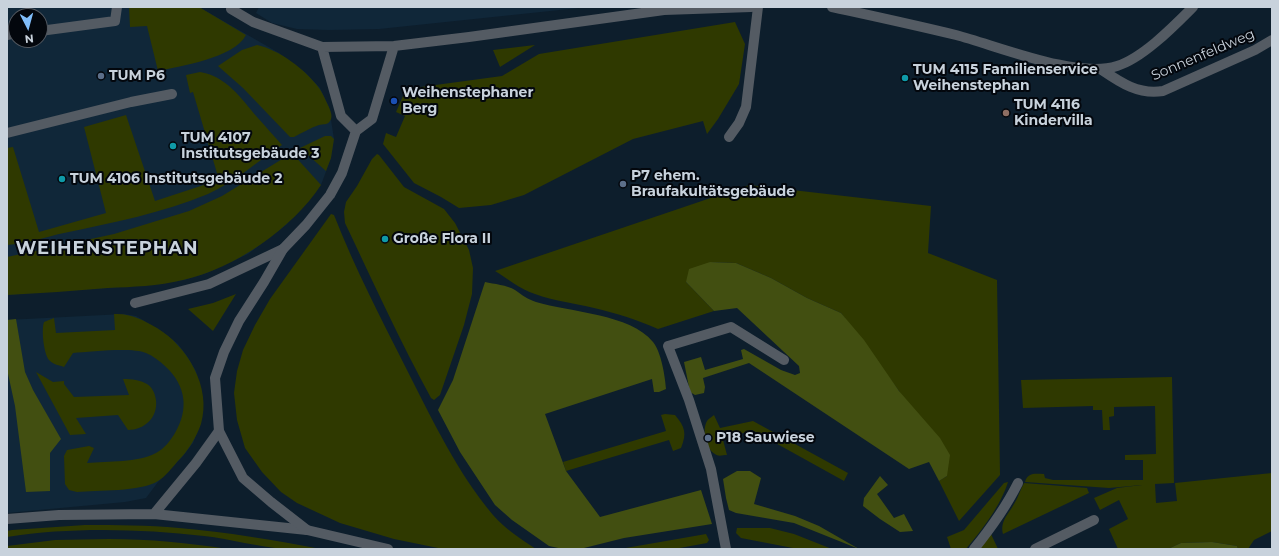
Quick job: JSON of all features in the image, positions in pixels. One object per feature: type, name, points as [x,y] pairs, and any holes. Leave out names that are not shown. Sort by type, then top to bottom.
[{"type":"street","points":[[48,30],[114,22],[117,7]]},
{"type":"street","points":[[229,8],[254,22],[322,47],[394,46],[664,10],[751,7]]},
{"type":"street","points":[[729,137],[739,123],[746,107],[758,7]]},
{"type":"street","points":[[832,7],[956,35],[1060,66],[1102,70],[1118,66],[1132,59],[1148,48],[1193,7]]},
{"type":"street","name":"Sonnenfeldweg","points":[[1102,70],[1137,90],[1153,92],[1163,91],[1255,50],[1272,40]]},
{"type":"street","points":[[307,530],[243,478],[219,432],[215,378],[224,352],[239,321],[283,249],[306,225],[330,195],[342,173],[356,131],[372,119],[394,46]]},
{"type":"street","points":[[322,47],[341,116],[356,131]]},
{"type":"street","points":[[7,133],[131,102],[172,94]]},
{"type":"street","points":[[135,303],[209,284],[283,249]]},
{"type":"street","points":[[726,549],[711,469],[689,400],[668,346],[731,327],[784,360]]},
{"type":"street","points":[[154,514],[196,463],[219,432]]},
{"type":"street","points":[[974,549],[994,524],[1018,483]]},
{"type":"street","points":[[7,519],[66,515],[154,514],[307,530],[388,549]]},
{"type":"street","points":[[1035,549],[1094,520]]},
{"type":"shaded area","points":[[7,7],[199,7],[279,53],[306,73],[320,88],[329,107],[334,139],[331,158],[321,185],[286,225],[248,254],[207,273],[184,280],[151,285],[7,295]]},
{"type":"shaded area","points":[[259,7],[588,7],[379,29],[329,30],[297,29],[272,23],[256,13]]},
{"type":"shaded area","points":[[124,314],[136,316],[163,332],[178,344],[196,371],[203,404],[201,423],[193,443],[183,456],[158,482],[146,498],[125,502],[7,513],[7,320]]},
{"type":"green space","points":[[129,7],[199,7],[246,35],[240,43],[219,55],[206,60],[158,71],[147,26],[130,27]]},
{"type":"green space","points":[[735,22],[745,44],[739,84],[707,134],[703,121],[633,139],[524,195],[491,205],[459,208],[414,183],[383,144],[386,133],[396,137],[405,116],[396,112],[406,89],[502,76],[539,54]]},
{"type":"green space","points":[[257,45],[274,51],[291,61],[307,74],[321,91],[330,109],[331,119],[327,124],[316,126],[294,137],[290,137],[243,88],[218,66],[242,50]]},
{"type":"green space","points":[[535,45],[500,67],[493,50]]},
{"type":"green space","points":[[200,72],[218,78],[239,95],[282,145],[228,184],[191,201],[119,221],[29,242],[7,245],[7,148],[13,147],[39,232],[106,213],[84,127],[126,115],[155,201],[219,180],[193,92],[190,93],[186,75]]},
{"type":"green space","points":[[325,136],[331,136],[334,139],[331,158],[326,171],[300,148]]},
{"type":"green space","points":[[292,153],[321,185],[295,216],[278,231],[261,244],[222,267],[202,275],[155,285],[7,295],[7,257],[114,234],[189,211],[222,196]]},
{"type":"green space","points":[[377,154],[404,187],[444,209],[455,223],[469,250],[473,268],[472,294],[464,325],[440,395],[434,400],[431,398],[408,355],[345,223],[344,212],[346,202],[372,159]]},
{"type":"green space","points":[[749,185],[931,206],[928,253],[997,280],[1000,475],[959,521],[939,481],[947,476],[899,391],[841,313],[807,298],[771,278],[736,263],[710,262],[686,282],[714,311],[658,329],[610,312],[535,294],[519,287],[495,271]]},
{"type":"green space","points":[[331,214],[334,215],[360,275],[408,372],[457,464],[480,499],[493,515],[513,534],[536,549],[443,549],[394,539],[340,523],[297,503],[281,492],[262,472],[245,448],[237,420],[234,393],[237,371],[243,350],[270,299]]},
{"type":"green space","points":[[710,262],[736,263],[771,278],[807,298],[841,313],[864,340],[899,391],[940,438],[950,455],[947,476],[939,481],[929,462],[909,469],[749,363],[703,378],[705,387],[704,393],[695,395],[690,392],[684,362],[701,357],[705,370],[743,359],[741,350],[744,349],[781,370],[795,375],[800,373],[799,366],[737,308],[714,311],[686,282],[689,269]]},
{"type":"green space","points":[[485,282],[512,288],[536,302],[599,315],[630,325],[643,333],[653,342],[656,346],[664,371],[666,389],[659,392],[654,392],[652,379],[545,414],[566,471],[600,517],[701,490],[712,524],[624,538],[584,548],[563,549],[549,546],[512,520],[495,505],[460,452],[438,410],[453,380]]},
{"type":"green space","points":[[236,294],[213,331],[188,309],[213,303]]},
{"type":"green space","points":[[114,314],[131,316],[142,320],[157,328],[178,345],[187,357],[200,382],[203,396],[201,424],[197,434],[185,453],[158,481],[150,485],[130,489],[77,492],[69,490],[65,484],[64,456],[67,450],[89,446],[94,448],[87,463],[132,460],[148,456],[165,447],[169,442],[179,424],[184,407],[181,390],[173,374],[154,357],[146,353],[121,350],[73,353],[64,367],[49,360],[44,342],[44,322],[54,318],[56,333],[115,330]]},
{"type":"green space","points":[[16,319],[25,372],[33,390],[61,439],[50,453],[50,491],[26,492],[15,406],[7,369],[7,320]]},
{"type":"green space","points":[[36,372],[53,382],[64,381],[64,384],[74,397],[129,395],[123,379],[142,382],[147,384],[154,393],[156,400],[155,412],[149,422],[139,428],[128,430],[118,415],[76,418],[86,434],[70,435]]},
{"type":"green space","points":[[1172,377],[1174,483],[1155,484],[1156,503],[1177,501],[1175,483],[1272,473],[1272,531],[1254,540],[1248,549],[1238,549],[1237,546],[1212,542],[1181,543],[1168,549],[1118,549],[1109,529],[1128,519],[1119,500],[1100,510],[1094,498],[1117,488],[1142,485],[1109,488],[1025,482],[1026,479],[1032,474],[1044,474],[1045,478],[1053,480],[1143,480],[1143,460],[1125,460],[1125,455],[1156,454],[1155,406],[1114,407],[1114,416],[1109,417],[1110,430],[1103,430],[1102,410],[1093,410],[1093,406],[1023,408],[1021,380]]},
{"type":"green space","points":[[661,415],[675,415],[683,427],[684,438],[681,448],[673,451],[669,440],[566,471],[563,462],[666,431]]},
{"type":"green space","points":[[714,415],[720,428],[753,421],[848,473],[844,481],[752,430],[723,440],[727,455],[716,455],[709,448],[705,439],[705,425]]},
{"type":"green space","points":[[737,471],[750,471],[761,478],[754,504],[795,516],[819,526],[859,549],[794,523],[736,513],[729,510],[723,479]]},
{"type":"green space","points":[[880,476],[888,485],[877,494],[894,518],[904,514],[913,531],[900,532],[863,506],[864,498]]},
{"type":"green space","points":[[1008,482],[996,508],[966,549],[951,549],[947,537],[964,530],[1004,483]]},
{"type":"green space","points":[[1024,483],[1087,488],[1089,493],[1003,534],[1002,529],[1004,522]]},
{"type":"green space","points":[[85,525],[167,527],[197,530],[286,542],[321,549],[285,549],[204,536],[106,530],[81,530],[7,537],[7,531],[12,530]]},
{"type":"green space","points":[[737,528],[770,528],[794,534],[832,549],[798,549],[741,538],[736,533]]},
{"type":"green space","points":[[706,534],[709,540],[707,543],[674,549],[620,549]]},
{"type":"green space","points":[[991,534],[998,549],[979,549]]},
{"type":"green space","points":[[109,539],[169,542],[228,549],[7,549],[7,546],[55,540]]},
{"type":"green space","points":[[1212,542],[1237,546],[1238,549],[1168,549],[1181,543]]},
{"type":"place","name":"TUM P6","points":[[101,76]]},
{"type":"place","name":"TUM 4115 Familienservice Weihenstephan","points":[[905,78]]},
{"type":"place","name":"Weihenstephaner Berg","points":[[394,101]]},
{"type":"place","name":"TUM 4116 Kindervilla","points":[[1006,113]]},
{"type":"place","name":"TUM 4107 Institutsgebäude 3","points":[[173,146]]},
{"type":"place","name":"TUM 4106 Institutsgebäude 2","points":[[62,179]]},
{"type":"place","name":"P7 ehem. Braufakultätsgebäude","points":[[623,184]]},
{"type":"place","name":"Große Flora II","points":[[385,239]]},
{"type":"place","name":"P18 Sauwiese","points":[[708,438]]},
{"type":"district","name":"WEIHENSTEPHAN","points":[[107,249]]}]
